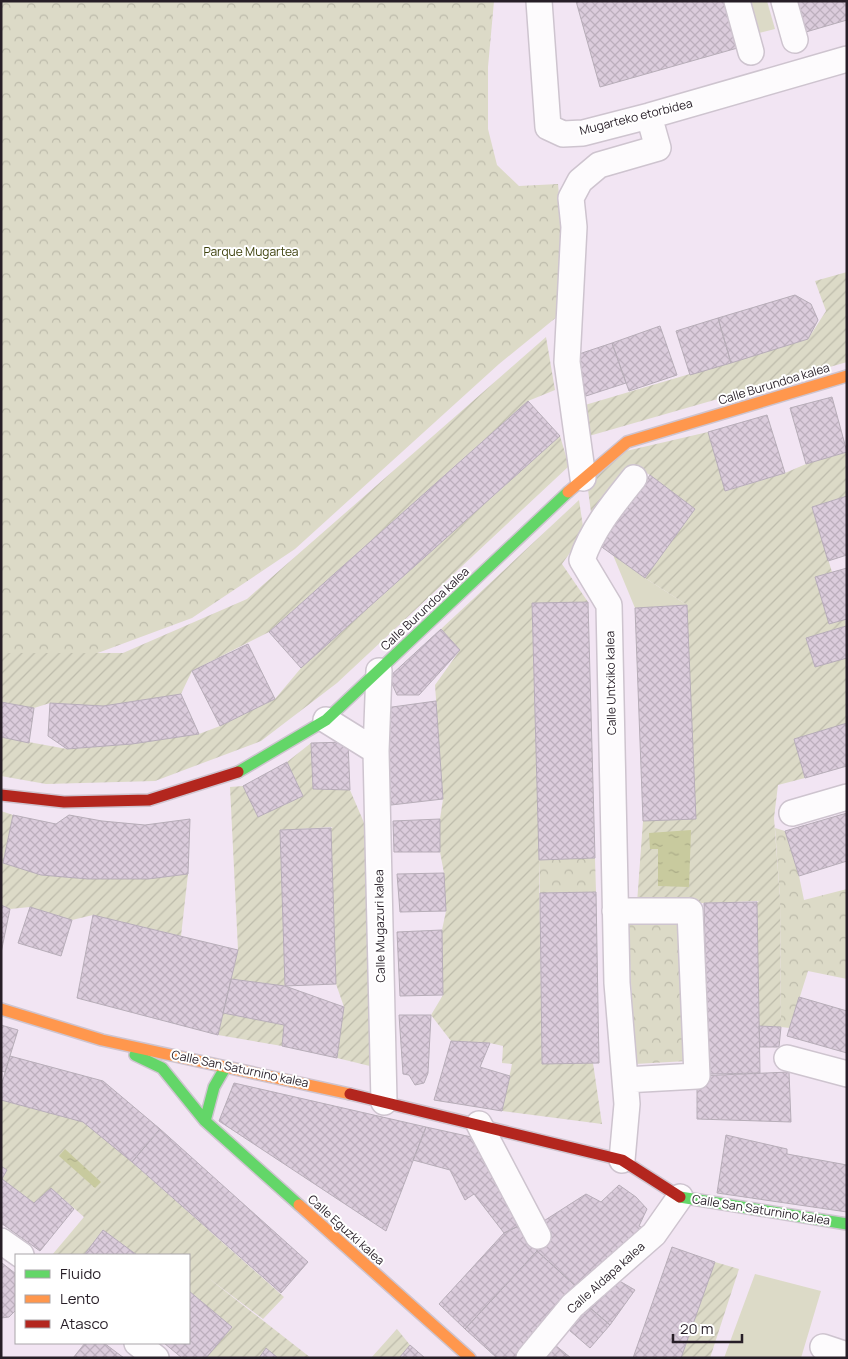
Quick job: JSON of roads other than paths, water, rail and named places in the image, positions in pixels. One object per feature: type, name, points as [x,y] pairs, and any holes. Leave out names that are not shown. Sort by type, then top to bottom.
[{"type":"street","name":"Mugarteko etorbidea","points":[[539,1],[548,127],[563,134],[583,133],[649,116],[847,59]]},
{"type":"street","points":[[737,1],[751,52]]},
{"type":"street","points":[[784,1],[795,40]]},
{"type":"street","points":[[583,478],[568,362],[574,227],[571,198],[580,181],[599,165],[658,148],[649,116]]},
{"type":"street","name":"Calle Burundoa kalea","points":[[1,795],[64,802],[149,800],[237,772],[326,720],[583,478],[627,442],[847,376]]},
{"type":"street","name":"Calle Untxiko kalea","points":[[622,1160],[628,1104],[617,984],[609,605],[582,560],[591,538],[606,514],[634,478]]},
{"type":"street","name":"Calle Mugazuri kalea","points":[[379,671],[376,751],[384,1102]]},
{"type":"street","points":[[326,720],[376,751]]},
{"type":"street","points":[[792,813],[847,797]]},
{"type":"street","points":[[615,911],[690,911],[697,1076],[626,1080]]},
{"type":"street","name":"Calle San Saturnino kalea","points":[[1,1009],[102,1040],[225,1068],[290,1080],[480,1124],[622,1160],[680,1197],[847,1224]]},
{"type":"street","name":"Calle Eguzki kalea","points":[[102,1040],[162,1068],[205,1121],[470,1358]]},
{"type":"street","points":[[787,1058],[847,1074]]},
{"type":"street","points":[[205,1121],[214,1087],[225,1068]]},
{"type":"street","points":[[480,1124],[538,1236]]},
{"type":"street","name":"Calle Aldapa kalea","points":[[529,1358],[572,1306],[654,1234],[680,1197]]},
{"type":"street","points":[[1,1241],[20,1254]]},
{"type":"street","points":[[138,1344],[156,1358]]},
{"type":"street","points":[[823,1348],[847,1355]]},
{"type":"water","points":[[691,830],[689,887],[658,886],[658,849],[650,849],[649,833]]},
{"type":"water","points":[[65,1149],[101,1182],[95,1188],[59,1156]]},
{"type":"park label","name":"Parque Mugartea","points":[[251,252]]}]
